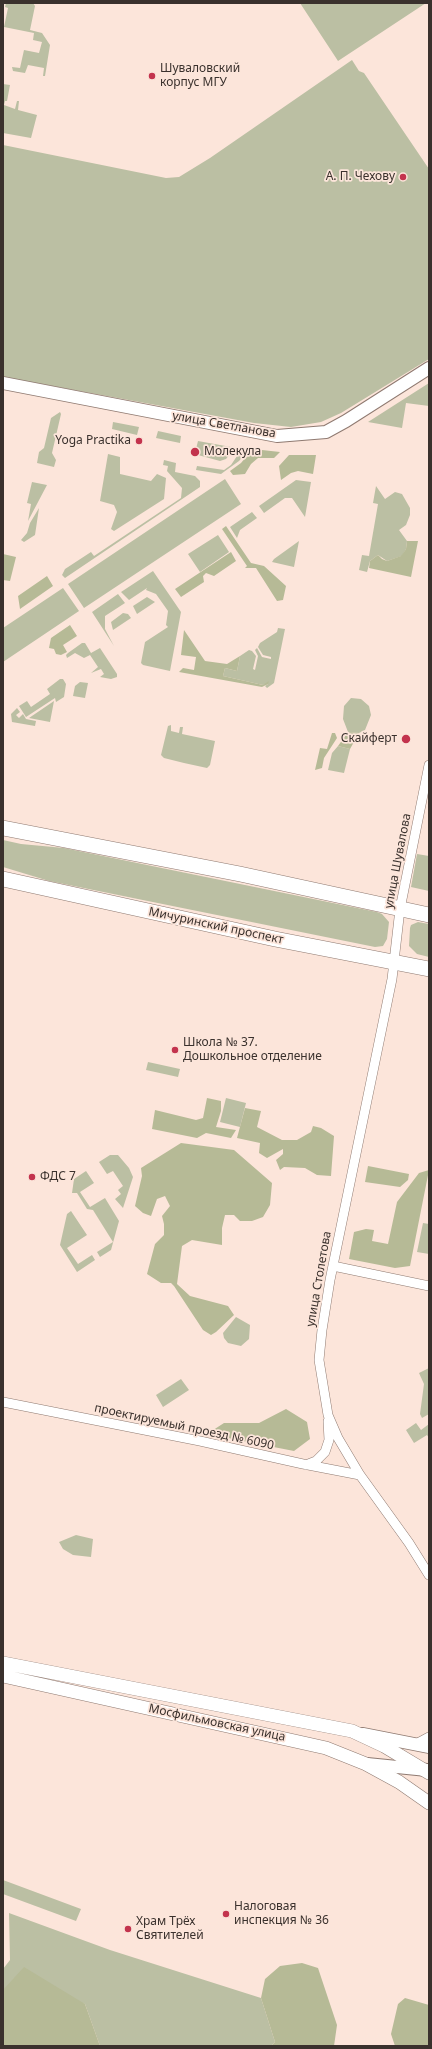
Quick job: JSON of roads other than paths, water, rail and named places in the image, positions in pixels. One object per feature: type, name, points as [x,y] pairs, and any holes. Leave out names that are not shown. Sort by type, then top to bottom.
[{"type":"main road","points":[[3,828],[240,874],[429,915]]},
{"type":"main road","name":"Мичуринский проспект","points":[[3,879],[268,937],[429,969]]},
{"type":"main road","name":"Мосфильмовская улица","points":[[3,1663],[352,1731]]},
{"type":"main road","name":"Мосфильмовская улица","points":[[3,1676],[320,1746],[366,1764]]},
{"type":"main road","points":[[352,1731],[384,1746],[428,1771]]},
{"type":"main road","points":[[366,1764],[399,1782],[429,1803]]},
{"type":"street","name":"улица Светланова","points":[[3,383],[277,436],[326,432],[346,421],[429,368]]},
{"type":"street","name":"улица Шувалова","points":[[395,963],[400,909],[429,765]]},
{"type":"street","name":"улица Столетова","points":[[395,963],[333,1266],[322,1330],[319,1360],[328,1415],[338,1438],[360,1475],[429,1575]]},
{"type":"street","points":[[333,1266],[429,1286]]},
{"type":"street","name":"проектируемый проезд № 6090","points":[[3,1402],[200,1441],[306,1465],[360,1475]]},
{"type":"street","points":[[306,1465],[316,1461],[325,1452],[329,1440],[328,1415]]},
{"type":"street","points":[[142,1706],[136,1703],[135,1697],[139,1692],[145,1690]]},
{"type":"street","name":"Мосфильмовская улица","points":[[352,1731],[429,1746]]},
{"type":"street","points":[[416,1744],[429,1737]]},
{"type":"street","name":"Мосфильмовская улица","points":[[366,1764],[428,1771]]},
{"type":"place","name":"Шуваловский корпус МГУ","points":[[152,76]]},
{"type":"place","name":"А. П. Чехову","points":[[403,177]]},
{"type":"place","name":"Yoga Practika","points":[[139,441]]},
{"type":"place","name":"Молекула","points":[[195,452]]},
{"type":"place","name":"Скайферт","points":[[406,739]]},
{"type":"place","name":"Школа № 37. Дошкольное отделение","points":[[175,1050]]},
{"type":"place","name":"ФДС 7","points":[[32,1177]]},
{"type":"place","name":"Налоговая инспекция № 36","points":[[226,1914]]},
{"type":"place","name":"Храм Трёх Святителей","points":[[128,1929]]}]
